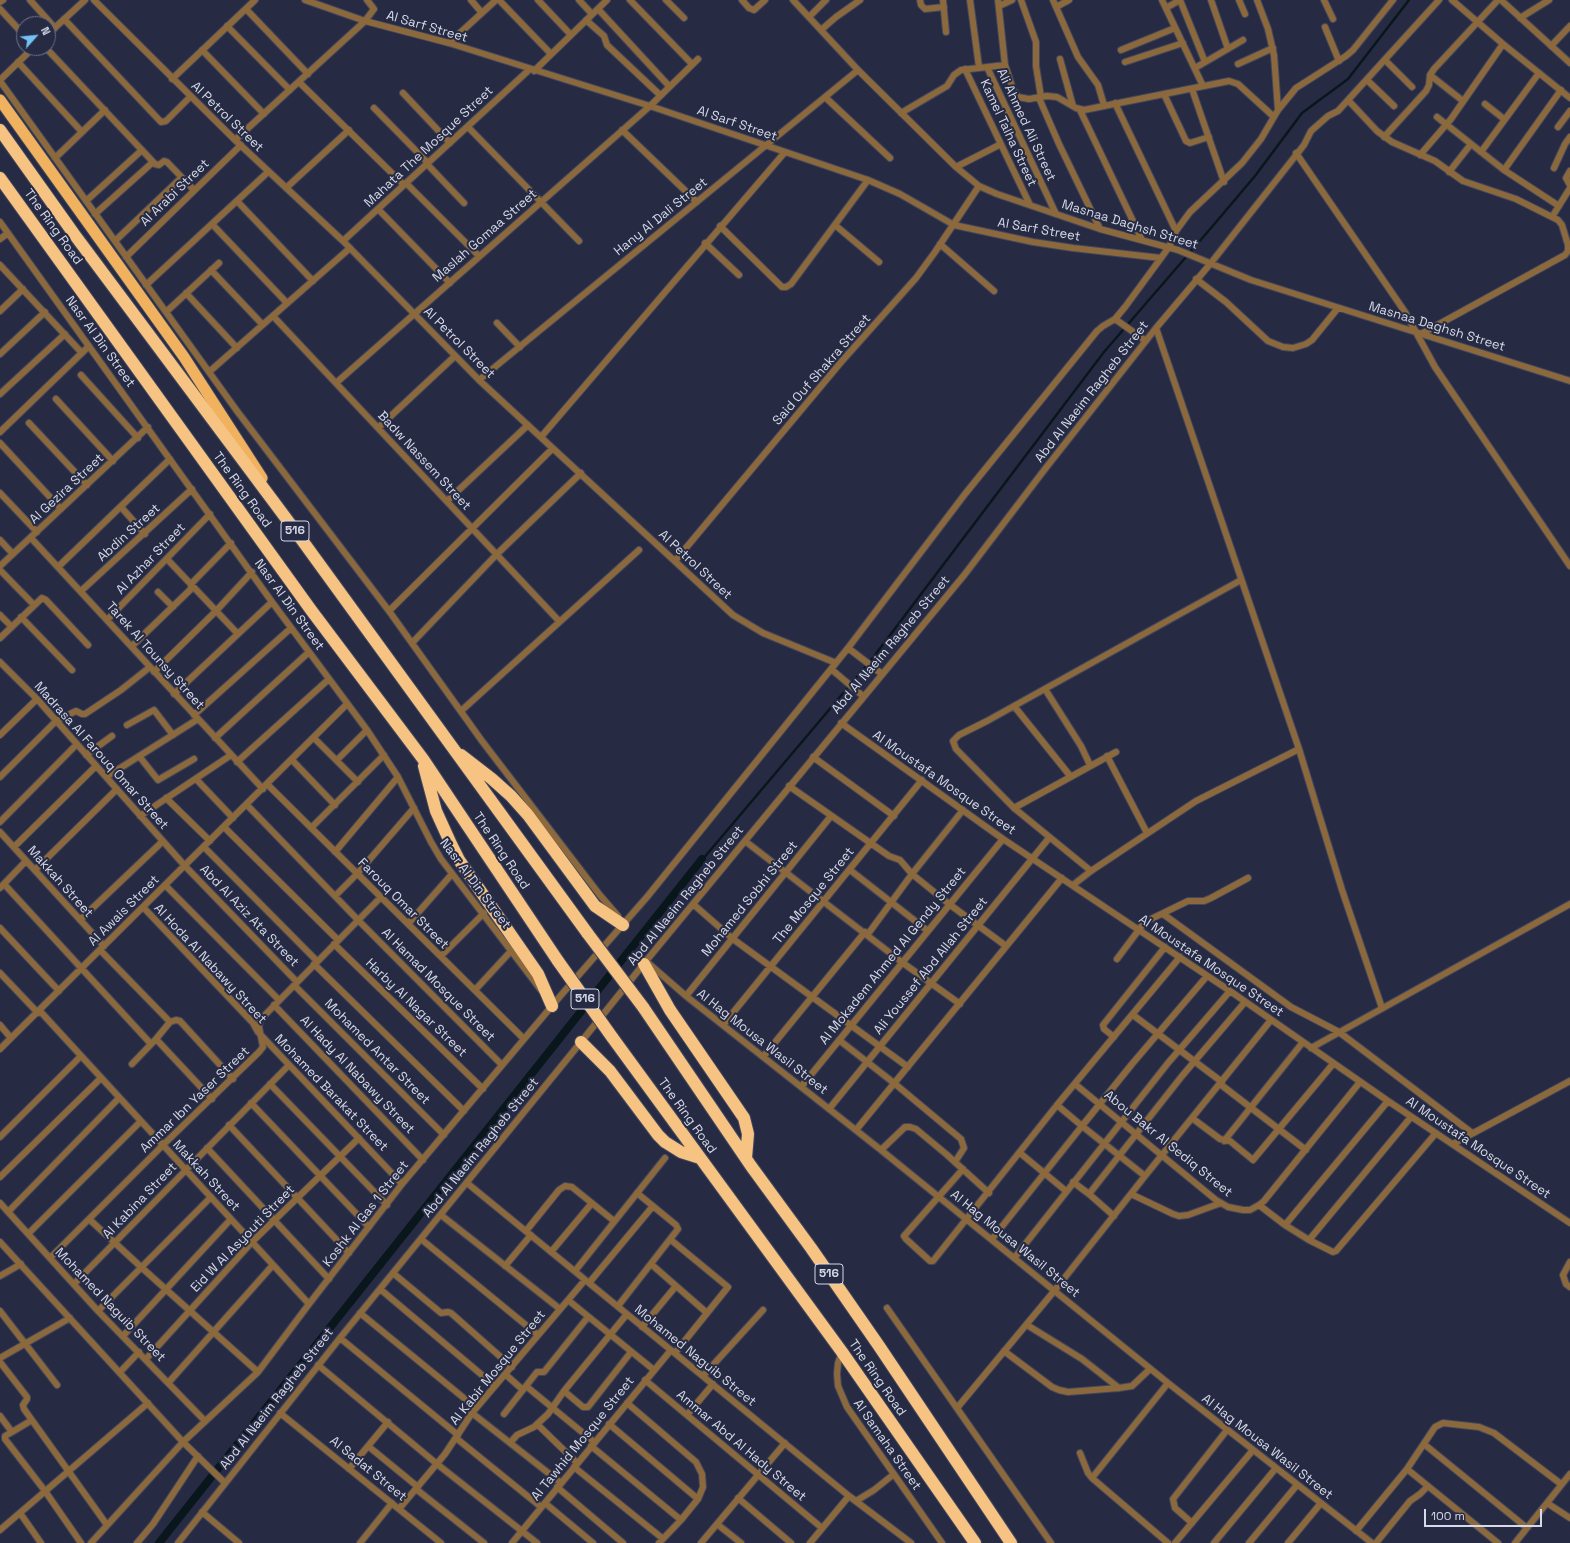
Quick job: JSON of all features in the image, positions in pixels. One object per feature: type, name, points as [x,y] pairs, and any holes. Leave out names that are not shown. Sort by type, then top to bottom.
[{"type":"highway","name":"The Ring Road","points":[[0,100],[184,358],[291,524]]},
{"type":"highway","name":"The Ring Road","points":[[0,130],[74,234],[291,524],[452,749],[643,1007],[746,1158],[874,1339],[1011,1543]]},
{"type":"highway","name":"The Ring Road","points":[[0,178],[270,552],[423,759],[558,961],[842,1352],[975,1543]]},
{"type":"highway","points":[[452,749],[492,779],[511,796],[528,815],[595,906],[623,924]]},
{"type":"highway","points":[[423,759],[434,805],[459,860],[538,974],[552,1006]]},
{"type":"highway","points":[[645,962],[670,1010],[744,1118],[748,1134],[746,1158]]},
{"type":"highway","points":[[581,1042],[610,1071],[658,1135],[665,1142],[681,1152],[700,1158]]},
{"type":"street","points":[[30,0],[44,16]]},
{"type":"street","points":[[56,27],[85,0]]},
{"type":"street","name":"Al Petrol Street","points":[[94,0],[190,97],[343,241],[479,380],[581,473],[724,608],[742,622],[763,633],[836,663]]},
{"type":"street","points":[[172,79],[255,0]]},
{"type":"street","name":"Al Sarf Street","points":[[305,0],[365,21],[449,43],[650,106],[868,180],[900,194],[954,225],[1059,246],[1161,258]]},
{"type":"street","points":[[235,140],[365,21],[374,10],[369,0]]},
{"type":"street","points":[[471,0],[482,13]]},
{"type":"street","points":[[449,43],[498,0],[551,54]]},
{"type":"street","points":[[538,0],[571,34]]},
{"type":"street","points":[[579,0],[592,14]]},
{"type":"street","name":"Mahata The Mosque Street","points":[[343,241],[450,143],[551,54],[607,0]]},
{"type":"street","points":[[630,0],[692,64]]},
{"type":"street","points":[[666,0],[684,18]]},
{"type":"street","points":[[742,0],[752,10],[754,10],[765,0]]},
{"type":"street","name":"Masnaa Daghsh Street","points":[[793,0],[858,70],[956,167],[979,186],[1100,229],[1178,250],[1252,280],[1570,380]]},
{"type":"street","points":[[809,17],[826,0]]},
{"type":"street","points":[[821,30],[860,0]]},
{"type":"street","points":[[920,0],[921,5],[925,8],[944,7]]},
{"type":"street","points":[[943,0],[946,32]]},
{"type":"street","points":[[970,0],[979,68]]},
{"type":"street","points":[[1012,0],[998,3],[1005,65],[1013,89],[1018,97],[1029,99],[1040,97],[1057,97],[1080,110],[1142,240]]},
{"type":"street","points":[[1021,0],[1036,42],[1036,66],[1040,97],[1059,144],[1100,229]]},
{"type":"street","points":[[1053,0],[1078,57],[1098,84],[1104,105]]},
{"type":"street","points":[[1056,7],[1068,0]]},
{"type":"street","points":[[1162,0],[1203,86]]},
{"type":"street","points":[[1166,8],[1180,0],[1205,62]]},
{"type":"street","points":[[1211,0],[1228,49]]},
{"type":"street","points":[[1239,0],[1245,14]]},
{"type":"street","points":[[1257,0],[1268,29],[1272,48],[1276,69],[1278,110]]},
{"type":"street","name":"Abd Al Naeim Ragheb Street","points":[[562,994],[647,897],[848,648],[979,477],[1098,331],[1103,326],[1115,319],[1169,247],[1176,231],[1190,212],[1224,182],[1252,150],[1278,110],[1296,88],[1339,61],[1353,50],[1393,0]]},
{"type":"street","name":"Abd Al Naeim Ragheb Street","points":[[180,1541],[360,1313],[645,962],[986,548],[1045,469],[1156,328],[1210,263],[1306,142],[1311,131],[1328,116],[1338,110],[1348,100],[1439,0]]},
{"type":"street","points":[[1452,0],[1480,20],[1503,44],[1570,98]]},
{"type":"street","points":[[1384,137],[1426,91],[1429,85],[1430,75],[1434,70],[1500,0],[1570,62]]},
{"type":"street","points":[[1520,18],[1549,0]]},
{"type":"street","points":[[1327,1],[1332,19]]},
{"type":"street","points":[[0,9],[16,26]]},
{"type":"street","points":[[246,9],[308,74]]},
{"type":"street","points":[[598,9],[669,86]]},
{"type":"street","points":[[64,19],[162,122],[166,121],[190,97]]},
{"type":"street","points":[[586,20],[605,37],[606,44],[660,95]]},
{"type":"street","points":[[227,26],[290,90]]},
{"type":"street","points":[[1551,46],[1570,26]]},
{"type":"street","points":[[1325,27],[1339,61]]},
{"type":"street","points":[[1121,50],[1175,28]]},
{"type":"street","points":[[1195,68],[1243,40]]},
{"type":"street","points":[[1125,62],[1183,44]]},
{"type":"street","points":[[1420,155],[1446,125],[1503,44]]},
{"type":"street","points":[[1238,64],[1272,48]]},
{"type":"street","points":[[202,50],[264,114]]},
{"type":"street","points":[[24,56],[0,80],[209,372],[389,611],[482,741],[598,894],[623,924]]},
{"type":"street","points":[[54,56],[153,162],[157,165],[167,162],[194,190]]},
{"type":"street","points":[[1060,58],[1073,106]]},
{"type":"street","name":"Maslah Gomaa Street","points":[[336,383],[650,106],[698,59]]},
{"type":"street","points":[[1385,60],[1412,87]]},
{"type":"street","points":[[18,62],[82,132]]},
{"type":"street","points":[[901,113],[947,86],[958,72],[965,69],[1005,65]]},
{"type":"street","name":"Ali Ahmed Ali Street","points":[[987,67],[1056,214]]},
{"type":"street","name":"Kamel Talha Street","points":[[965,69],[1030,205]]},
{"type":"street","name":"Hany Al Dali Street","points":[[479,380],[858,70]]},
{"type":"street","points":[[1481,152],[1539,73]]},
{"type":"street","points":[[1430,75],[1463,101]]},
{"type":"street","points":[[1367,80],[1394,106]]},
{"type":"street","points":[[299,82],[479,256]]},
{"type":"street","points":[[1080,110],[1223,82],[1234,82],[1274,116]]},
{"type":"street","points":[[1192,89],[1224,182]]},
{"type":"street","points":[[1504,170],[1561,90]]},
{"type":"street","points":[[403,93],[450,143]]},
{"type":"street","points":[[1164,94],[1186,141],[1190,143],[1209,137]]},
{"type":"street","points":[[825,97],[890,158]]},
{"type":"street","points":[[1348,100],[1384,137],[1440,164],[1463,181],[1516,199],[1560,222],[1568,245],[1567,253],[1418,333]]},
{"type":"street","points":[[1115,103],[1176,231]]},
{"type":"street","points":[[1485,104],[1504,119]]},
{"type":"street","points":[[374,108],[464,203]]},
{"type":"street","points":[[55,158],[105,110]]},
{"type":"street","points":[[1558,127],[1570,111]]},
{"type":"street","points":[[1436,117],[1504,170],[1559,206]]},
{"type":"street","points":[[468,127],[579,241]]},
{"type":"street","points":[[286,188],[349,130]]},
{"type":"street","points":[[622,130],[697,202]]},
{"type":"street","points":[[1554,168],[1564,146],[1570,137]]},
{"type":"street","points":[[956,167],[1001,144]]},
{"type":"street","points":[[1449,172],[1471,144]]},
{"type":"street","name":"Al Arabi Street","points":[[126,257],[241,145]]},
{"type":"street","points":[[86,201],[142,150]]},
{"type":"street","points":[[541,437],[784,152]]},
{"type":"street","points":[[1296,153],[1405,312],[1418,333],[1435,367],[1570,566]]},
{"type":"street","points":[[95,214],[153,162]]},
{"type":"street","points":[[1570,171],[1566,178],[1570,185]]},
{"type":"street","points":[[146,285],[268,172]]},
{"type":"street","points":[[115,241],[181,178]]},
{"type":"street","points":[[720,226],[782,287],[786,288],[791,284],[868,180]]},
{"type":"street","name":"Said Ouf Shakra Street","points":[[675,562],[842,361],[905,291],[954,225],[979,186]]},
{"type":"street","points":[[1552,217],[1570,188]]},
{"type":"street","points":[[237,201],[313,281]]},
{"type":"street","points":[[378,209],[450,283]]},
{"type":"street","name":"Nasr Al Din Street","points":[[0,222],[272,602],[367,730],[398,777],[431,842],[452,874],[484,913],[552,1006]]},
{"type":"street","points":[[212,224],[287,303]]},
{"type":"street","points":[[835,225],[879,262]]},
{"type":"street","points":[[0,239],[8,233]]},
{"type":"street","points":[[705,243],[738,275]]},
{"type":"street","points":[[940,244],[994,291]]},
{"type":"street","points":[[209,372],[350,248]]},
{"type":"street","points":[[166,312],[186,292],[220,263]]},
{"type":"street","points":[[0,265],[82,353]]},
{"type":"street","points":[[211,270],[262,324]]},
{"type":"street","points":[[1196,279],[1226,302],[1268,341],[1283,347],[1293,348],[1306,344],[1312,340],[1338,308]]},
{"type":"street","points":[[0,311],[23,289]]},
{"type":"street","points":[[186,292],[237,348]]},
{"type":"street","points":[[0,354],[44,312]]},
{"type":"street","name":"Badw Nassem Street","points":[[273,316],[559,621]]},
{"type":"street","points":[[1115,319],[1146,341]]},
{"type":"street","points":[[497,322],[520,347]]},
{"type":"street","points":[[1156,328],[1299,749],[1342,890],[1382,1008]]},
{"type":"street","points":[[0,394],[65,334]]},
{"type":"street","points":[[0,432],[89,346]]},
{"type":"street","points":[[378,428],[455,356]]},
{"type":"street","points":[[81,375],[138,438]]},
{"type":"street","points":[[56,399],[113,461]]},
{"type":"street","points":[[29,423],[87,485]]},
{"type":"street","points":[[447,501],[528,425]]},
{"type":"street","name":"Al Gezira Street","points":[[0,566],[148,428]]},
{"type":"street","points":[[0,443],[61,509]]},
{"type":"street","points":[[389,611],[552,448]]},
{"type":"street","points":[[58,567],[170,459]]},
{"type":"street","points":[[412,643],[497,554],[581,473]]},
{"type":"street","name":"Abdin Street","points":[[81,592],[192,489]]},
{"type":"street","points":[[0,493],[37,532]]},
{"type":"street","points":[[121,507],[145,534]]},
{"type":"street","name":"Al Azhar Street","points":[[107,620],[210,514]]},
{"type":"street","name":"Tarek Al Tounsy Street","points":[[31,538],[132,646],[152,670],[237,762],[265,787]]},
{"type":"street","points":[[0,540],[13,554]]},
{"type":"street","points":[[132,646],[191,589],[191,585],[231,543]]},
{"type":"street","points":[[461,711],[639,550]]},
{"type":"street","points":[[167,559],[238,634]]},
{"type":"street","points":[[0,570],[34,605]]},
{"type":"street","points":[[0,777],[56,721],[76,711],[85,714],[152,670],[216,611],[252,572]]},
{"type":"street","points":[[1091,871],[1014,808],[956,749],[953,741],[959,735],[1241,580]]},
{"type":"street","points":[[158,592],[173,607]]},
{"type":"street","points":[[0,638],[40,599],[44,598],[88,645]]},
{"type":"street","points":[[174,694],[272,602]]},
{"type":"street","points":[[0,615],[12,626]]},
{"type":"street","points":[[21,617],[72,670]]},
{"type":"street","points":[[106,777],[173,735],[196,717],[291,628]]},
{"type":"street","points":[[848,648],[882,674]]},
{"type":"street","points":[[215,738],[309,652]]},
{"type":"street","name":"Madrasa Al Farouq Omar Street","points":[[0,662],[37,699],[185,866]]},
{"type":"street","points":[[831,669],[863,696]]},
{"type":"street","points":[[237,762],[329,679]]},
{"type":"street","points":[[1045,689],[1081,746],[1090,765]]},
{"type":"street","points":[[0,735],[37,699]]},
{"type":"street","name":"Al Awais Street","points":[[0,1049],[347,704]]},
{"type":"street","points":[[1014,706],[1070,776]]},
{"type":"street","points":[[127,725],[154,710],[173,735]]},
{"type":"street","name":"Al Moustafa Mosque Street","points":[[841,723],[1003,838],[1230,991],[1388,1102],[1570,1223]]},
{"type":"street","points":[[337,760],[367,730]]},
{"type":"street","points":[[86,754],[112,736]]},
{"type":"street","points":[[314,738],[358,782]]},
{"type":"street","points":[[0,822],[77,744]]},
{"type":"street","points":[[1073,885],[1091,871],[1196,801],[1299,749]]},
{"type":"street","points":[[1014,808],[1116,752]]},
{"type":"street","points":[[140,816],[231,755]]},
{"type":"street","points":[[312,828],[384,755]]},
{"type":"street","points":[[139,756],[158,780],[194,759]]},
{"type":"street","points":[[1107,756],[1147,833]]},
{"type":"street","points":[[813,757],[894,816]]},
{"type":"street","points":[[292,760],[335,804]]},
{"type":"street","points":[[14,847],[96,766]]},
{"type":"street","points":[[335,852],[398,777]]},
{"type":"street","points":[[196,779],[233,818]]},
{"type":"street","name":"The Mosque Street","points":[[723,1025],[922,780]]},
{"type":"street","points":[[790,786],[889,856],[900,860],[912,874],[949,904],[1006,946]]},
{"type":"street","name":"Farouq Omar Street","points":[[265,787],[312,828],[524,1039]]},
{"type":"street","points":[[35,870],[117,790]]},
{"type":"street","points":[[166,798],[210,841]]},
{"type":"street","name":"Al Hamad Mosque Street","points":[[247,805],[358,920],[502,1065]]},
{"type":"street","points":[[335,896],[358,874],[414,808]]},
{"type":"street","points":[[763,1057],[866,933],[963,810]]},
{"type":"street","name":"Mohamed Sobhi Street","points":[[686,996],[831,816]]},
{"type":"street","name":"Harby Al Nagar Street","points":[[224,827],[482,1089]]},
{"type":"street","name":"Makkah Street","points":[[0,832],[2,840],[14,847],[80,920],[102,948],[170,1022]]},
{"type":"street","name":"Al Mokadem Ahmed Al Gendy Street","points":[[801,1087],[1003,838]]},
{"type":"street","name":"Ali Youssef Abd Allah Street","points":[[829,1109],[1049,838]]},
{"type":"street","points":[[80,920],[163,841]]},
{"type":"street","points":[[745,841],[903,963],[932,982],[960,1004]]},
{"type":"street","points":[[204,847],[316,963],[464,1112]]},
{"type":"street","points":[[26,861],[2,886],[151,1044]]},
{"type":"street","name":"Abd Al Aziz Ata Street","points":[[185,866],[295,983]]},
{"type":"street","points":[[850,870],[928,931]]},
{"type":"street","points":[[408,924],[452,874]]},
{"type":"street","points":[[856,1130],[1062,878]]},
{"type":"street","points":[[1117,959],[1144,923],[1188,902],[1204,901],[1211,898],[1248,878]]},
{"type":"street","name":"Al Hady Al Nabawy Street","points":[[165,885],[423,1160]]},
{"type":"street","name":"Ammar Ibn Yaser Street","points":[[50,1258],[261,1050],[262,1047],[259,1027],[260,1020],[380,897]]},
{"type":"street","points":[[693,904],[733,939],[908,1067]]},
{"type":"street","points":[[1311,1048],[1570,904]]},
{"type":"street","name":"Al Hoda Al Nabawy Street","points":[[143,908],[253,1024],[260,1035]]},
{"type":"street","points":[[441,956],[484,913]]},
{"type":"street","points":[[1163,914],[1291,1007],[1339,1032],[1472,1133]]},
{"type":"street","points":[[0,928],[59,991]]},
{"type":"street","points":[[1114,1037],[1104,1029],[1103,1025],[1165,947]]},
{"type":"street","points":[[475,990],[511,951]]},
{"type":"street","points":[[963,1169],[904,1236],[930,1261],[933,1261],[989,1193],[1057,1105],[1180,957]]},
{"type":"street","name":"Al Hag Mousa Wasil Street","points":[[645,962],[992,1239],[1150,1369],[1372,1543]]},
{"type":"street","name":"Makkah Street","points":[[1,975],[81,1056],[309,1304]]},
{"type":"street","points":[[992,1239],[1157,1034],[1207,976]]},
{"type":"street","name":"Mohamed Antar Street","points":[[295,983],[444,1135]]},
{"type":"street","points":[[1015,1258],[1104,1143],[1230,991]]},
{"type":"street","name":"Koshk Al Gas 1 Street","points":[[91,1543],[183,1442],[258,1372],[402,1184],[562,994]]},
{"type":"street","points":[[1089,1194],[1118,1154],[1245,1002]]},
{"type":"street","points":[[1132,1015],[1306,1150]]},
{"type":"street","points":[[132,1064],[170,1022],[176,1020],[180,1021],[233,1079]]},
{"type":"street","points":[[957,1408],[1027,1325],[1271,1020]]},
{"type":"street","points":[[0,1025],[12,1038]]},
{"type":"street","name":"Mohamed Barakat Street","points":[[260,1035],[402,1184]]},
{"type":"street","points":[[156,1039],[212,1099]]},
{"type":"street","points":[[839,1040],[867,1061],[961,1139],[964,1148],[955,1162]]},
{"type":"street","points":[[1224,1141],[1303,1042]]},
{"type":"street","points":[[0,1137],[81,1056]]},
{"type":"street","points":[[1192,1118],[1224,1141],[1230,1141],[1253,1160],[1334,1064]]},
{"type":"street","name":"Al Kabina Street","points":[[74,1284],[289,1065]]},
{"type":"street","points":[[0,1177],[101,1078]]},
{"type":"street","points":[[1453,1144],[1570,1081]]},
{"type":"street","points":[[1360,1082],[1306,1150],[1259,1205],[1285,1225],[1332,1252],[1338,1250],[1436,1133]]},
{"type":"street","points":[[270,1084],[387,1205]]},
{"type":"street","name":"Abou Bakr Al Sediq Street","points":[[1075,1084],[1221,1203],[1236,1210],[1250,1210],[1259,1205]]},
{"type":"street","points":[[8,1212],[119,1098]]},
{"type":"street","points":[[1285,1225],[1388,1102]]},
{"type":"street","points":[[251,1103],[370,1226]]},
{"type":"street","points":[[1057,1105],[1145,1176]]},
{"type":"street","points":[[1309,1240],[1411,1116]]},
{"type":"street","points":[[28,1234],[141,1121]]},
{"type":"street","points":[[229,1125],[349,1253]]},
{"type":"street","points":[[881,1150],[905,1127],[916,1129],[989,1193]]},
{"type":"street","name":"Eid W Al Asyouti Street","points":[[146,1359],[252,1242],[321,1177],[359,1138]]},
{"type":"street","points":[[207,1148],[329,1279]]},
{"type":"street","points":[[1020,1153],[1066,1191]]},
{"type":"street","points":[[575,1271],[636,1192],[665,1158]]},
{"type":"street","name":"Mohamed Naguib Street","points":[[467,1182],[849,1496],[911,1543]]},
{"type":"street","points":[[1073,1182],[1114,1216]]},
{"type":"street","points":[[505,1266],[559,1190],[565,1186],[572,1187],[614,1221]]},
{"type":"street","points":[[618,1306],[678,1231],[678,1227],[636,1192]]},
{"type":"street","points":[[1131,1194],[1179,1216],[1188,1215],[1221,1203]]},
{"type":"street","points":[[98,1311],[211,1197]]},
{"type":"street","name":"Mohamed Naguib Street","points":[[0,1203],[98,1311],[169,1382],[205,1421]]},
{"type":"street","points":[[551,1252],[592,1203]]},
{"type":"street","name":"Al Kabir Mosque Street","points":[[399,1509],[437,1464],[474,1411],[505,1374],[560,1309],[587,1281],[653,1206]]},
{"type":"street","points":[[441,1215],[560,1309]]},
{"type":"street","points":[[89,1219],[258,1372]]},
{"type":"street","points":[[123,1336],[231,1219]]},
{"type":"street","points":[[421,1239],[538,1335]]},
{"type":"street","name":"Al Tawhid Mosque Street","points":[[512,1543],[645,1380],[673,1352],[708,1313],[728,1287],[671,1240]]},
{"type":"street","points":[[0,1242],[183,1442],[225,1483]]},
{"type":"street","points":[[1570,1262],[1563,1275],[1566,1284],[1570,1287]]},
{"type":"street","points":[[0,1276],[21,1264]]},
{"type":"street","points":[[169,1382],[273,1264]]},
{"type":"street","points":[[651,1264],[708,1313]]},
{"type":"street","points":[[393,1273],[442,1313],[451,1313],[512,1367]]},
{"type":"street","points":[[642,1327],[676,1286]]},
{"type":"street","points":[[380,1289],[495,1386]]},
{"type":"street","points":[[568,1300],[654,1370]]},
{"type":"street","points":[[887,1308],[1051,1543]]},
{"type":"street","points":[[703,1376],[763,1310]]},
{"type":"street","points":[[0,1311],[57,1385]]},
{"type":"street","points":[[360,1313],[624,1543]]},
{"type":"street","points":[[510,1443],[517,1436],[537,1424],[552,1408],[564,1391],[627,1314]]},
{"type":"street","points":[[504,1414],[537,1372],[544,1372],[588,1317]]},
{"type":"street","points":[[0,1358],[70,1318]]},
{"type":"street","points":[[1027,1325],[1082,1359],[1119,1388]]},
{"type":"street","points":[[340,1338],[457,1436],[593,1543]]},
{"type":"street","points":[[1004,1351],[1052,1387],[1059,1390],[1077,1391],[1132,1386],[1150,1369]]},
{"type":"street","points":[[120,1372],[139,1352]]},
{"type":"street","points":[[564,1391],[583,1407],[588,1407],[631,1352]]},
{"type":"street","name":"Al Samaha Street","points":[[842,1352],[838,1362],[838,1386],[847,1407],[942,1543]]},
{"type":"street","points":[[0,1362],[27,1397],[23,1406],[32,1420],[107,1525]]},
{"type":"street","points":[[318,1365],[437,1464],[537,1543]]},
{"type":"street","points":[[505,1374],[552,1408],[681,1520]]},
{"type":"street","name":"Ammar Abd Al Hady Street","points":[[645,1380],[822,1528]]},
{"type":"street","points":[[1092,1478],[1168,1383]]},
{"type":"street","points":[[687,1415],[713,1384]]},
{"type":"street","points":[[537,1424],[575,1465],[660,1541],[698,1500],[704,1480],[700,1467],[696,1462],[627,1403]]},
{"type":"street","points":[[0,1530],[148,1404]]},
{"type":"street","name":"Al Sadat Street","points":[[280,1413],[441,1543]]},
{"type":"street","points":[[0,1416],[12,1432]]},
{"type":"street","points":[[32,1420],[5,1436],[5,1439],[45,1491],[81,1543]]},
{"type":"street","points":[[349,1469],[388,1422]]},
{"type":"street","points":[[1356,1531],[1407,1470],[1435,1427],[1443,1423],[1486,1429],[1494,1433],[1561,1484]]},
{"type":"street","points":[[609,1424],[698,1500]]},
{"type":"street","points":[[1192,1522],[1175,1508],[1173,1500],[1228,1430]]},
{"type":"street","points":[[701,1543],[785,1443]]},
{"type":"street","points":[[1424,1444],[1527,1528]]},
{"type":"street","points":[[368,1446],[484,1543]]},
{"type":"street","points":[[1175,1543],[1254,1450]]},
{"type":"street","points":[[1080,1453],[1088,1473],[1092,1478],[1168,1543]]},
{"type":"street","points":[[137,1543],[153,1524],[200,1458]]},
{"type":"street","points":[[1214,1543],[1276,1468]]},
{"type":"street","points":[[1407,1470],[1498,1543]]},
{"type":"street","points":[[856,1500],[874,1490],[894,1474]]},
{"type":"street","points":[[1515,1543],[1570,1474]]},
{"type":"street","points":[[1249,1543],[1297,1485]]},
{"type":"street","points":[[1376,1543],[1410,1501],[1428,1486]]},
{"type":"street","points":[[810,1543],[849,1496]]},
{"type":"street","points":[[738,1498],[791,1543]]},
{"type":"street","points":[[360,1543],[392,1503]]},
{"type":"street","points":[[1292,1542],[1321,1503]]},
{"type":"street","points":[[1547,1503],[1570,1518]]},
{"type":"street","points":[[202,1512],[239,1543]]},
{"type":"street","points":[[20,1513],[41,1543]]},
{"type":"street","points":[[717,1524],[741,1543]]},
{"type":"street","points":[[180,1541],[187,1543]]},
{"type":"waterway","points":[[697,866],[872,659],[1104,352],[1255,176],[1302,113],[1348,79],[1409,0]]},
{"type":"waterway","points":[[159,1543],[702,859]]}]
